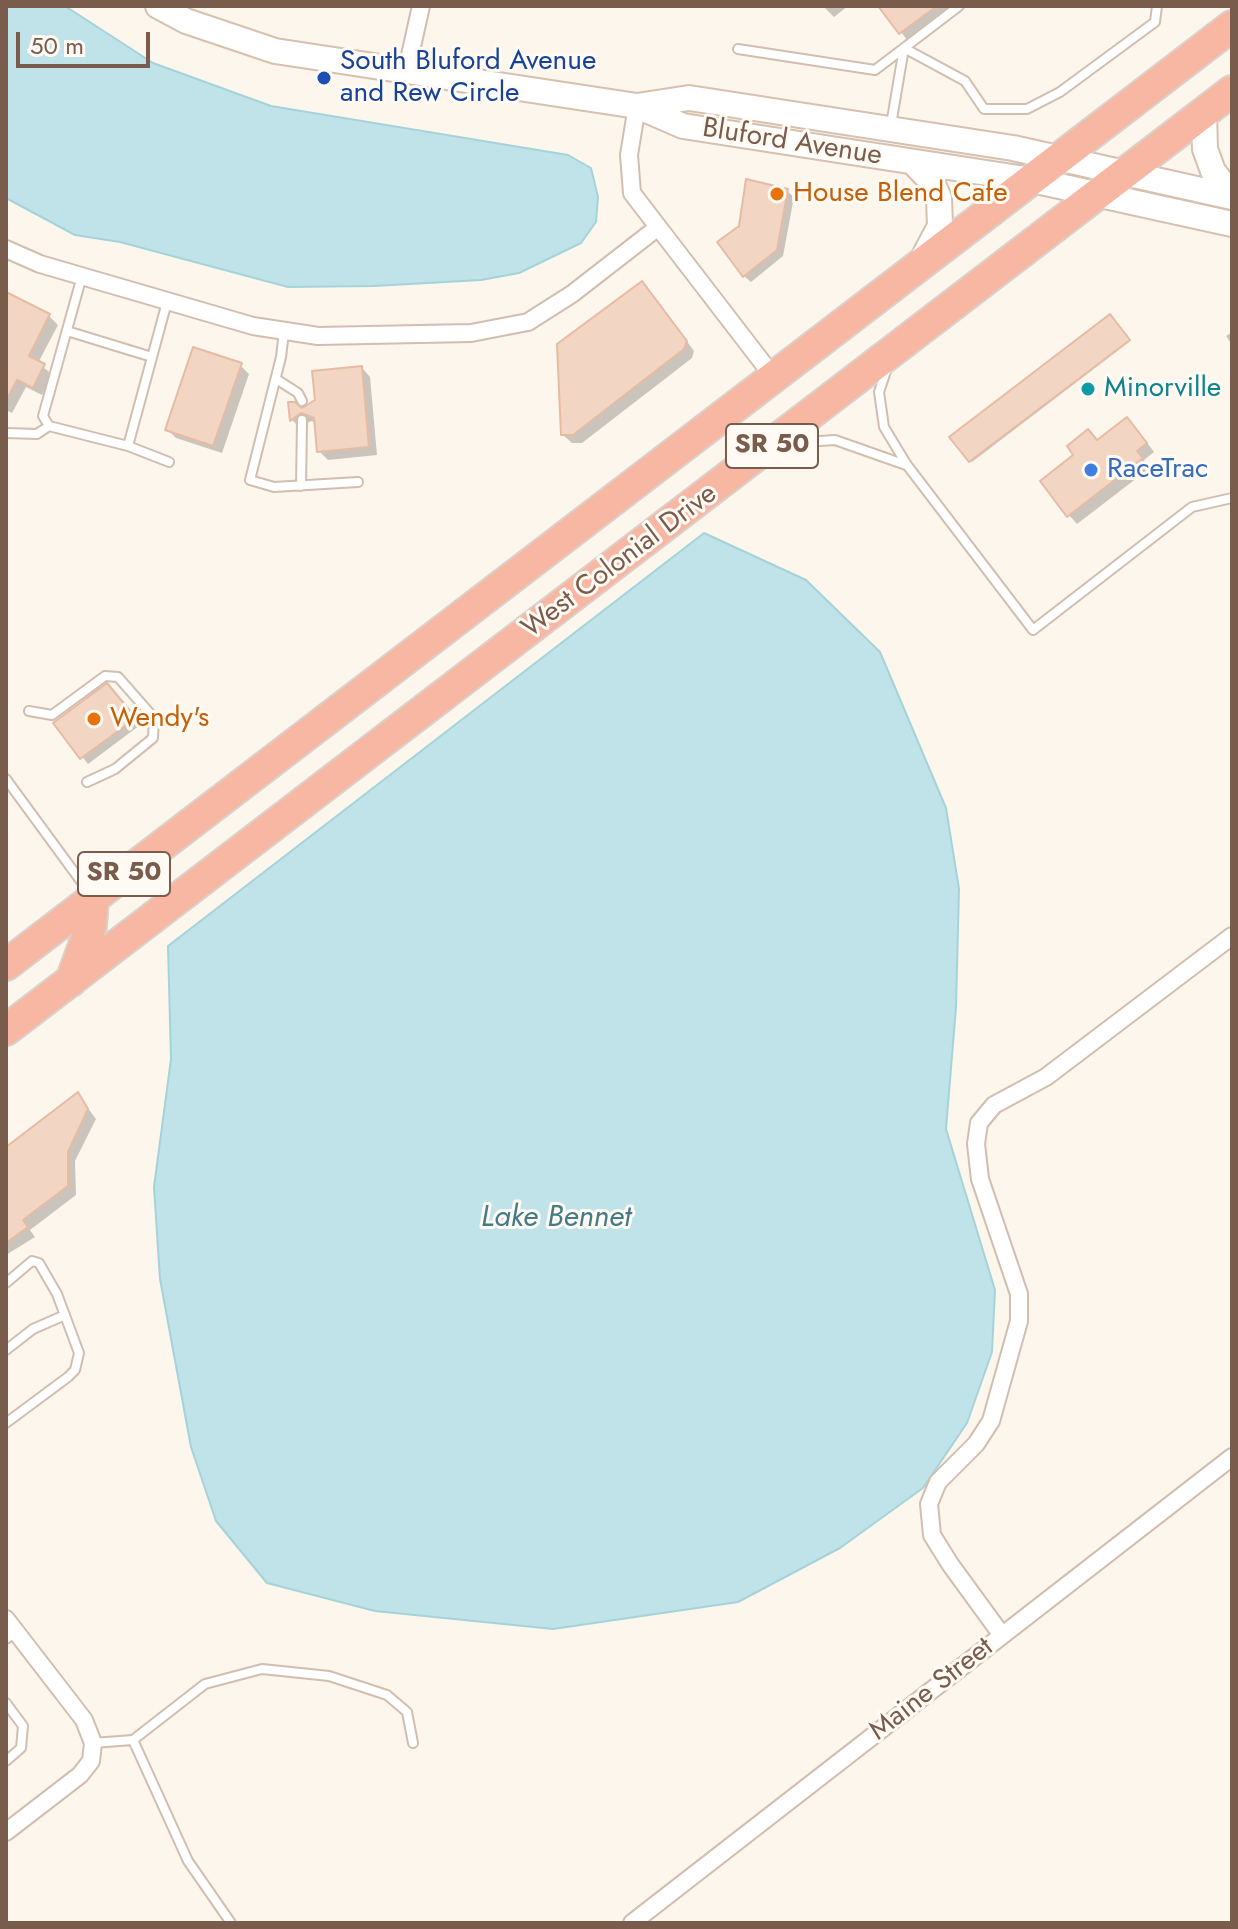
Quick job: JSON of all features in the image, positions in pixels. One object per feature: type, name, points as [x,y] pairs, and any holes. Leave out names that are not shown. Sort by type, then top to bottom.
[{"type":"highway","name":"West Colonial Drive","points":[[6,965],[772,375],[1232,26]]},
{"type":"highway","name":"West Colonial Drive","points":[[6,1030],[759,457],[1232,91]]},
{"type":"highway","points":[[71,981],[91,926],[93,898]]},
{"type":"street","name":"Bluford Avenue","points":[[158,6],[186,21],[275,51],[637,106],[683,126],[1032,180],[1232,224]]},
{"type":"street","points":[[407,69],[421,6]]},
{"type":"street","name":"Bluford Avenue","points":[[637,106],[689,98],[1061,157],[1232,197]]},
{"type":"street","points":[[637,106],[629,155],[632,193],[772,375]]},
{"type":"street","points":[[1204,113],[1205,149],[1213,171],[1232,197]]},
{"type":"street","points":[[913,162],[932,182],[939,198],[940,226],[919,266]]},
{"type":"street","points":[[6,249],[40,264],[284,331],[318,336],[471,333],[528,322],[572,294],[657,228]]},
{"type":"street","points":[[1001,1634],[932,1535],[929,1504],[938,1482],[976,1444],[991,1421],[1019,1321],[1019,1294],[980,1179],[976,1144],[979,1123],[994,1105],[1046,1077],[1232,936]]},
{"type":"street","name":"Maine Street","points":[[632,1923],[1232,1457]]},
{"type":"street","points":[[6,1832],[80,1775],[91,1761],[93,1743],[84,1720],[9,1630]]},
{"type":"lane","points":[[738,49],[875,70],[959,6]]},
{"type":"lane","points":[[904,48],[965,81],[984,109],[1027,109],[1060,92],[1155,22],[1157,6]]},
{"type":"lane","points":[[890,130],[904,48]]},
{"type":"lane","points":[[82,276],[43,416],[49,426],[128,446],[169,462]]},
{"type":"lane","points":[[128,446],[167,301]]},
{"type":"lane","points":[[67,331],[152,357]]},
{"type":"lane","points":[[284,331],[276,379],[250,480],[274,487],[358,482]]},
{"type":"lane","points":[[891,355],[879,392],[884,427],[907,465],[1033,630],[1192,507],[1232,498]]},
{"type":"lane","points":[[276,379],[298,393],[302,401]]},
{"type":"lane","points":[[301,486],[302,420]]},
{"type":"lane","points":[[6,433],[37,434],[49,426]]},
{"type":"lane","points":[[759,457],[787,443],[835,440],[907,465]]},
{"type":"lane","points":[[29,711],[52,715],[105,676],[118,677],[154,718],[153,738],[115,769],[87,782]]},
{"type":"lane","points":[[6,779],[93,898]]},
{"type":"lane","points":[[6,1283],[36,1261],[57,1294],[79,1353],[75,1370],[6,1423]]},
{"type":"lane","points":[[6,1350],[33,1329],[65,1315]]},
{"type":"lane","points":[[93,1743],[133,1740],[205,1684],[262,1669],[329,1676],[387,1695],[407,1712],[413,1743]]},
{"type":"lane","points":[[6,1703],[23,1726],[21,1748],[6,1761]]},
{"type":"lane","points":[[133,1740],[188,1861],[231,1923]]},
{"type":"water","points":[[6,6],[65,6],[153,63],[271,106],[568,155],[591,168],[598,197],[596,222],[581,243],[519,273],[481,280],[374,286],[288,287],[120,242],[75,235],[6,198]]},
{"type":"water","name":"Lake Bennet","points":[[704,533],[806,580],[880,652],[946,808],[959,889],[956,1007],[946,1129],[995,1290],[992,1352],[967,1423],[923,1488],[840,1548],[738,1602],[553,1629],[375,1611],[267,1583],[216,1521],[191,1447],[160,1279],[154,1187],[171,1059],[168,946]]},
{"type":"building","points":[[878,6],[937,6],[899,34]]},
{"type":"building","points":[[746,179],[788,189],[777,250],[743,277],[717,242],[739,226]]},
{"type":"building","points":[[642,281],[687,341],[684,349],[573,435],[561,435],[557,344]]},
{"type":"building","points":[[6,292],[50,314],[29,356],[45,364],[33,388],[17,380],[6,401]]},
{"type":"building","points":[[1110,314],[1130,340],[969,462],[949,437]]},
{"type":"building","points":[[193,347],[242,363],[213,446],[165,430]]},
{"type":"building","points":[[362,366],[369,447],[317,452],[314,418],[301,413],[290,421],[288,402],[295,402],[302,408],[315,400],[312,371]]},
{"type":"building","name":"RaceTrac","points":[[1127,417],[1147,443],[1137,451],[1143,458],[1067,517],[1040,481],[1073,455],[1067,446],[1088,429],[1097,440]]},
{"type":"building","points":[[107,683],[136,718],[80,759],[53,723]]},
{"type":"building","points":[[78,1092],[88,1109],[68,1152],[68,1186],[23,1220],[28,1227],[6,1243],[6,1147]]},
{"type":"place","name":"South Bluford Avenue and Rew Circle","points":[[324,78]]},
{"type":"place","name":"House Blend Cafe","points":[[777,194]]},
{"type":"place","name":"Minorville","points":[[1088,389]]},
{"type":"place","name":"RaceTrac","points":[[1091,470]]},
{"type":"place","name":"Wendy's","points":[[94,719]]}]
